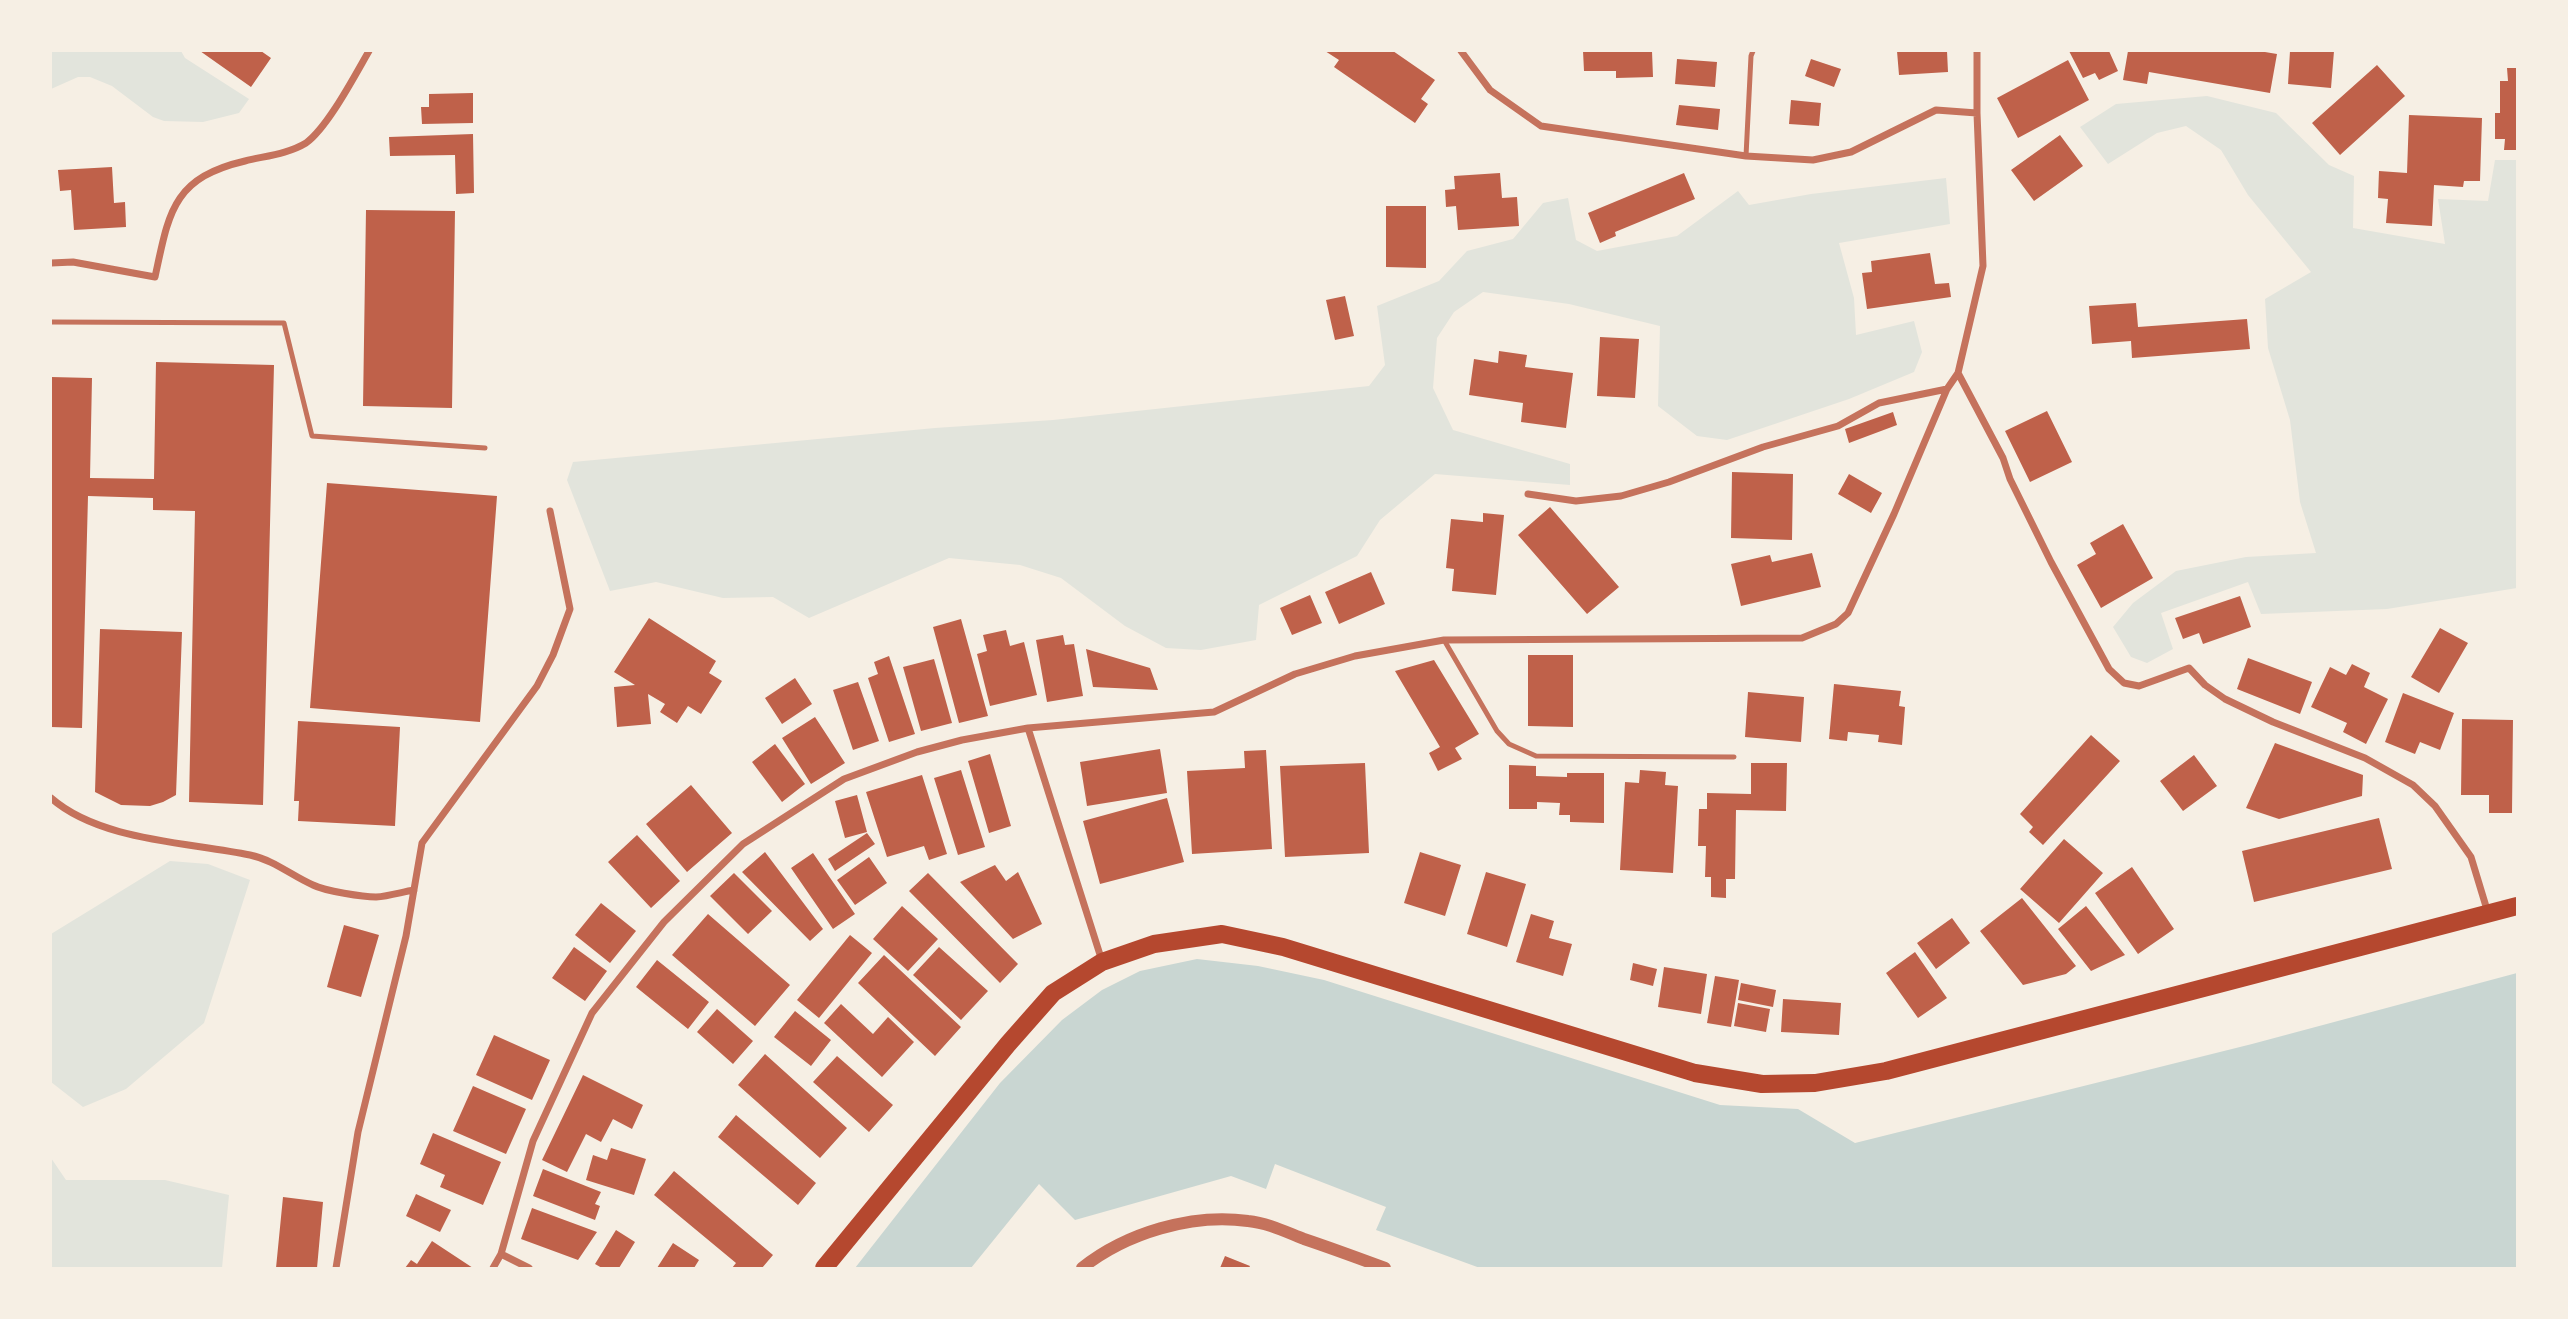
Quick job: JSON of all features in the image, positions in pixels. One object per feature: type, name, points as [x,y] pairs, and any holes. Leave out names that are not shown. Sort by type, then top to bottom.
[{"type":"main road","points":[[824,1268],[1053,993],[1102,962],[1154,944],[1222,934],[1283,947],[1695,1073],[1762,1084],[1815,1083],[1886,1071],[2517,906]]},
{"type":"street","points":[[51,262],[73,262],[155,277],[167,218],[177,200],[210,174],[241,162],[280,153],[306,142],[324,124],[369,51]]},
{"type":"street","points":[[1461,51],[1490,90],[1541,126],[1746,156],[1813,160],[1850,152],[1936,110],[1977,113]]},
{"type":"street","points":[[493,1268],[501,1254],[533,1141],[592,1013],[664,922],[743,844],[844,779],[917,752],[1028,728],[1214,712],[1252,693],[1319,667],[1355,656],[1444,640],[1802,638],[1836,624],[1848,612],[1895,514],[1947,389],[1958,373],[1983,266],[1977,51]]},
{"type":"street","points":[[1958,373],[2003,458],[2010,479],[2051,562],[2109,669],[2124,683],[2139,686],[2189,668],[2205,685],[2225,699],[2273,722],[2365,758],[2413,785],[2435,806],[2472,857],[2488,914]]},
{"type":"street","points":[[1528,494],[1576,501],[1621,496],[1669,482],[1763,447],[1838,426],[1879,403],[1947,389]]},
{"type":"street","points":[[336,1268],[346,1221],[358,1132],[406,936],[422,843],[537,686],[553,655],[570,609],[550,511]]},
{"type":"street","points":[[1028,728],[1102,962]]},
{"type":"street","points":[[51,798],[58,805],[91,823],[127,833],[254,856],[284,868],[315,886],[375,897],[414,890]]},
{"type":"street","points":[[1082,1268],[1097,1257],[1153,1232],[1187,1222],[1214,1220],[1269,1225],[1357,1264],[1385,1268]]},
{"type":"street","points":[[501,1254],[529,1268]]},
{"type":"lane","points":[[1746,156],[1753,51]]},
{"type":"lane","points":[[51,322],[284,323],[312,436],[485,448]]},
{"type":"lane","points":[[1444,640],[1497,731],[1509,744],[1536,756],[1734,757]]},
{"type":"shaded area","points":[[51,51],[181,51],[185,58],[249,99],[239,113],[203,122],[164,121],[153,117],[112,86],[90,77],[78,77],[51,89]]},
{"type":"shaded area","points":[[2207,96],[2276,113],[2329,165],[2354,176],[2353,228],[2445,244],[2438,199],[2488,201],[2495,160],[2517,160],[2517,588],[2387,609],[2261,614],[2248,582],[2161,613],[2173,649],[2147,663],[2131,657],[2113,627],[2133,603],[2176,571],[2246,557],[2316,553],[2300,502],[2290,420],[2268,348],[2265,299],[2311,272],[2248,195],[2221,150],[2186,126],[2157,133],[2108,164],[2080,127],[2116,104]]},
{"type":"shaded area","points":[[1946,178],[1950,224],[1839,243],[1854,298],[1856,335],[1914,321],[1922,352],[1914,372],[1849,399],[1727,440],[1697,436],[1658,406],[1660,326],[1569,304],[1483,292],[1454,312],[1437,338],[1433,388],[1453,430],[1570,464],[1570,485],[1435,474],[1380,520],[1357,556],[1259,605],[1256,640],[1201,650],[1166,648],[1125,626],[1061,578],[1020,565],[949,558],[809,618],[773,597],[723,598],[656,582],[610,591],[567,480],[573,462],[935,428],[1053,420],[1369,386],[1385,365],[1377,306],[1439,281],[1467,251],[1513,239],[1543,203],[1568,198],[1576,240],[1597,251],[1677,236],[1738,191],[1749,205],[1811,194]]},
{"type":"shaded area","points":[[170,861],[208,864],[250,880],[204,1023],[126,1089],[83,1107],[51,1082],[51,934]]},
{"type":"shaded area","points":[[1197,959],[1258,966],[1324,980],[1720,1105],[1798,1109],[1855,1143],[2252,1044],[2517,973],[2517,1268],[1480,1268],[1376,1230],[1386,1207],[1275,1164],[1266,1189],[1231,1176],[1075,1220],[1039,1184],[971,1268],[855,1268],[1000,1083],[1062,1020],[1102,990],[1140,971]]},
{"type":"shaded area","points":[[51,1158],[66,1180],[165,1180],[229,1195],[222,1268],[51,1268]]},
{"type":"building","points":[[200,51],[261,51],[271,58],[251,87]]},
{"type":"building","points":[[1325,51],[1393,51],[1435,80],[1421,99],[1428,104],[1415,123],[1334,67],[1339,60]]},
{"type":"building","points":[[1583,51],[1652,51],[1653,77],[1616,78],[1616,71],[1584,71]]},
{"type":"building","points":[[1897,51],[1947,51],[1948,72],[1899,75]]},
{"type":"building","points":[[2069,51],[2109,51],[2118,71],[2099,80],[2095,73],[2083,78]]},
{"type":"building","points":[[2128,51],[2259,51],[2277,54],[2270,93],[2149,72],[2147,84],[2123,80]]},
{"type":"building","points":[[2290,51],[2334,51],[2331,88],[2288,84]]},
{"type":"building","points":[[1677,59],[1717,62],[1715,87],[1675,84]]},
{"type":"building","points":[[1811,59],[1841,69],[1834,87],[1805,76]]},
{"type":"building","points":[[2068,60],[2089,100],[2018,138],[1997,98]]},
{"type":"building","points":[[2377,65],[2405,96],[2340,155],[2312,123]]},
{"type":"building","points":[[2507,68],[2517,68],[2517,150],[2504,150],[2505,139],[2495,139],[2495,113],[2500,113],[2500,81],[2508,81]]},
{"type":"building","points":[[473,93],[473,123],[422,124],[421,107],[429,107],[429,94]]},
{"type":"building","points":[[1791,100],[1821,103],[1819,126],[1789,124]]},
{"type":"building","points":[[1679,105],[1720,109],[1718,130],[1676,125]]},
{"type":"building","points":[[2409,115],[2482,118],[2480,181],[2464,181],[2463,187],[2434,185],[2432,226],[2386,223],[2388,199],[2378,198],[2379,171],[2407,173]]},
{"type":"building","points":[[473,134],[474,193],[456,194],[455,155],[390,156],[389,137]]},
{"type":"building","points":[[2060,135],[2083,166],[2034,201],[2011,170]]},
{"type":"building","points":[[112,167],[114,203],[125,202],[126,227],[74,230],[71,190],[60,191],[58,170]]},
{"type":"building","points":[[1500,173],[1502,198],[1517,197],[1519,226],[1458,230],[1456,206],[1446,207],[1445,190],[1455,189],[1454,176]]},
{"type":"building","points":[[1684,173],[1695,199],[1615,232],[1616,236],[1600,243],[1588,213]]},
{"type":"building","points":[[1386,206],[1426,206],[1426,268],[1386,267]]},
{"type":"building","points":[[366,210],[455,211],[452,408],[363,406]]},
{"type":"building","points":[[1930,253],[1935,284],[1949,283],[1951,297],[1867,309],[1862,273],[1872,272],[1871,261]]},
{"type":"building","points":[[1345,296],[1354,336],[1335,340],[1326,300]]},
{"type":"building","points":[[2136,303],[2138,327],[2247,319],[2250,349],[2132,358],[2131,341],[2092,344],[2089,306]]},
{"type":"building","points":[[1600,337],[1639,339],[1635,398],[1597,396]]},
{"type":"building","points":[[1499,351],[1527,355],[1525,367],[1573,373],[1566,428],[1521,422],[1523,403],[1469,395],[1474,359],[1498,363]]},
{"type":"building","points":[[156,362],[274,365],[263,805],[189,802],[195,511],[153,510],[153,498],[88,496],[82,728],[51,727],[51,377],[92,378],[90,478],[154,479]]},
{"type":"building","points":[[2047,411],[2072,462],[2030,482],[2005,431]]},
{"type":"building","points":[[1893,412],[1897,425],[1849,443],[1845,429]]},
{"type":"building","points":[[1732,472],[1793,474],[1792,540],[1731,538]]},
{"type":"building","points":[[1849,474],[1882,493],[1871,513],[1838,494]]},
{"type":"building","points":[[327,483],[497,496],[480,722],[310,708]]},
{"type":"building","points":[[1550,507],[1619,587],[1587,614],[1518,535]]},
{"type":"building","points":[[1483,513],[1504,515],[1496,595],[1452,591],[1454,569],[1446,568],[1451,519],[1483,522]]},
{"type":"building","points":[[2123,524],[2153,578],[2101,608],[2077,565],[2096,554],[2090,543]]},
{"type":"building","points":[[1812,553],[1821,587],[1741,606],[1731,564],[1770,555],[1772,562]]},
{"type":"building","points":[[1371,572],[1385,604],[1339,624],[1325,592]]},
{"type":"building","points":[[1310,595],[1322,623],[1292,635],[1280,608]]},
{"type":"building","points":[[2240,596],[2251,627],[2203,644],[2199,633],[2183,639],[2175,618]]},
{"type":"building","points":[[649,618],[716,661],[709,673],[722,681],[701,714],[688,706],[677,723],[660,712],[665,704],[648,694],[651,724],[617,727],[614,687],[635,685],[614,672]]},
{"type":"building","points":[[961,619],[988,716],[959,723],[933,627]]},
{"type":"building","points":[[2440,628],[2468,643],[2439,693],[2411,677]]},
{"type":"building","points":[[100,629],[182,632],[176,795],[163,802],[150,806],[121,805],[95,792]]},
{"type":"building","points":[[1006,630],[1010,646],[1024,642],[1037,695],[990,706],[977,654],[987,651],[983,635]]},
{"type":"building","points":[[1063,635],[1065,645],[1074,644],[1083,696],[1047,702],[1036,640]]},
{"type":"building","points":[[1086,649],[1150,668],[1158,690],[1093,687]]},
{"type":"building","points":[[1528,655],[1573,655],[1573,727],[1528,726]]},
{"type":"building","points":[[889,656],[915,734],[889,742],[868,678],[878,674],[874,662]]},
{"type":"building","points":[[2248,658],[2312,682],[2300,714],[2237,689]]},
{"type":"building","points":[[934,659],[952,723],[921,731],[903,667]]},
{"type":"building","points":[[1434,660],[1479,734],[1455,748],[1462,759],[1438,771],[1429,753],[1440,747],[1395,671]]},
{"type":"building","points":[[2352,664],[2370,673],[2364,687],[2388,699],[2366,744],[2343,732],[2347,723],[2311,707],[2330,667],[2346,675]]},
{"type":"building","points":[[795,678],[812,704],[782,724],[765,698]]},
{"type":"building","points":[[858,682],[879,741],[853,750],[833,690]]},
{"type":"building","points":[[1834,684],[1901,691],[1899,706],[1905,707],[1902,745],[1878,742],[1879,735],[1848,732],[1847,741],[1829,739]]},
{"type":"building","points":[[1748,692],[1804,697],[1801,742],[1745,737]]},
{"type":"building","points":[[2403,693],[2454,713],[2440,750],[2420,742],[2415,754],[2385,742]]},
{"type":"building","points":[[815,717],[845,763],[811,784],[782,738]]},
{"type":"building","points":[[2462,719],[2513,720],[2512,813],[2489,813],[2489,795],[2461,795]]},
{"type":"building","points":[[298,721],[400,727],[395,826],[298,821],[299,801],[294,801]]},
{"type":"building","points":[[2091,735],[2120,761],[2043,845],[2029,832],[2033,827],[2020,814]]},
{"type":"building","points":[[2275,743],[2363,775],[2362,796],[2279,819],[2246,808]]},
{"type":"building","points":[[775,744],[805,784],[782,802],[752,762]]},
{"type":"building","points":[[1160,749],[1167,793],[1087,806],[1080,762]]},
{"type":"building","points":[[1266,750],[1272,849],[1192,854],[1187,771],[1245,768],[1244,751]]},
{"type":"building","points":[[990,754],[1011,826],[989,833],[968,761]]},
{"type":"building","points":[[2194,755],[2217,786],[2183,811],[2160,781]]},
{"type":"building","points":[[1365,763],[1369,853],[1285,857],[1280,766]]},
{"type":"building","points":[[1751,763],[1787,763],[1786,811],[1736,810],[1735,879],[1726,879],[1726,898],[1711,897],[1711,877],[1705,877],[1706,846],[1698,846],[1699,809],[1707,809],[1707,793],[1751,794]]},
{"type":"building","points":[[1509,765],[1536,766],[1536,776],[1567,777],[1567,773],[1604,773],[1604,823],[1570,822],[1570,815],[1559,815],[1560,803],[1537,802],[1537,809],[1509,809]]},
{"type":"building","points":[[961,770],[985,847],[958,855],[934,778]]},
{"type":"building","points":[[1640,770],[1666,772],[1665,785],[1678,786],[1673,873],[1620,870],[1625,782],[1639,783]]},
{"type":"building","points":[[922,775],[947,854],[929,860],[924,846],[887,857],[866,792]]},
{"type":"building","points":[[691,785],[732,833],[687,872],[646,824]]},
{"type":"building","points":[[857,795],[867,832],[845,838],[835,801]]},
{"type":"building","points":[[1167,798],[1184,862],[1100,884],[1083,821]]},
{"type":"building","points":[[2379,818],[2392,869],[2254,902],[2242,851]]},
{"type":"building","points":[[867,833],[875,844],[835,871],[828,859]]},
{"type":"building","points":[[637,835],[680,881],[651,908],[608,862]]},
{"type":"building","points":[[2064,839],[2103,873],[2059,923],[2020,889]]},
{"type":"building","points":[[765,852],[823,929],[810,941],[742,872]]},
{"type":"building","points":[[1420,852],[1461,865],[1445,916],[1404,903]]},
{"type":"building","points":[[813,853],[855,914],[833,929],[791,868]]},
{"type":"building","points":[[869,857],[887,883],[855,905],[837,880]]},
{"type":"building","points":[[995,865],[1006,881],[1018,872],[1042,924],[1013,939],[960,882]]},
{"type":"building","points":[[2132,867],[2174,929],[2138,954],[2095,893]]},
{"type":"building","points":[[1486,872],[1526,884],[1507,947],[1467,934]]},
{"type":"building","points":[[734,873],[772,911],[748,934],[710,896]]},
{"type":"building","points":[[928,873],[1018,964],[1000,983],[909,891]]},
{"type":"building","points":[[2022,898],[2076,966],[2066,974],[2023,985],[1980,931]]},
{"type":"building","points":[[601,903],[636,931],[610,963],[575,935]]},
{"type":"building","points":[[902,906],[938,939],[908,971],[873,939]]},
{"type":"building","points":[[2086,906],[2125,955],[2091,971],[2058,929]]},
{"type":"building","points":[[708,914],[790,985],[755,1026],[672,955]]},
{"type":"building","points":[[1531,914],[1554,921],[1549,938],[1572,944],[1563,976],[1516,962]]},
{"type":"building","points":[[1952,918],[1970,943],[1936,969],[1917,943]]},
{"type":"building","points":[[344,925],[379,935],[361,997],[327,987]]},
{"type":"building","points":[[850,935],[872,953],[819,1018],[797,1000]]},
{"type":"building","points":[[574,947],[607,971],[585,1001],[552,978]]},
{"type":"building","points":[[939,947],[988,991],[961,1020],[913,975]]},
{"type":"building","points":[[1915,952],[1947,998],[1918,1018],[1886,973]]},
{"type":"building","points":[[884,955],[961,1027],[935,1056],[858,983]]},
{"type":"building","points":[[657,960],[709,1002],[688,1029],[636,987]]},
{"type":"building","points":[[1633,963],[1657,969],[1653,986],[1630,980]]},
{"type":"building","points":[[1664,967],[1707,974],[1701,1014],[1658,1007]]},
{"type":"building","points":[[1715,976],[1739,980],[1731,1027],[1707,1023]]},
{"type":"building","points":[[1741,983],[1776,990],[1773,1007],[1738,1000]]},
{"type":"building","points":[[1783,999],[1841,1003],[1839,1035],[1781,1032]]},
{"type":"building","points":[[1738,1003],[1770,1009],[1766,1032],[1734,1026]]},
{"type":"building","points":[[841,1004],[873,1034],[888,1017],[914,1042],[882,1077],[824,1023]]},
{"type":"building","points":[[717,1009],[753,1041],[733,1064],[697,1032]]},
{"type":"building","points":[[795,1011],[831,1040],[811,1066],[774,1037]]},
{"type":"building","points":[[494,1035],[550,1060],[532,1100],[476,1075]]},
{"type":"building","points":[[765,1054],[847,1128],[820,1158],[738,1085]]},
{"type":"building","points":[[837,1056],[893,1105],[869,1132],[813,1082]]},
{"type":"building","points":[[583,1075],[643,1105],[632,1129],[613,1119],[601,1142],[586,1134],[567,1172],[542,1160]]},
{"type":"building","points":[[473,1086],[526,1109],[506,1154],[453,1131]]},
{"type":"building","points":[[736,1115],[816,1183],[798,1205],[718,1137]]},
{"type":"building","points":[[433,1133],[501,1162],[483,1205],[440,1187],[445,1175],[420,1164]]},
{"type":"building","points":[[611,1148],[646,1159],[634,1195],[586,1180],[593,1155],[607,1160]]},
{"type":"building","points":[[543,1169],[601,1192],[595,1204],[600,1206],[595,1220],[533,1196]]},
{"type":"building","points":[[674,1171],[773,1255],[762,1268],[732,1268],[736,1263],[654,1195]]},
{"type":"building","points":[[416,1194],[451,1210],[440,1232],[406,1216]]},
{"type":"building","points":[[283,1197],[323,1202],[317,1268],[276,1268]]},
{"type":"building","points":[[532,1208],[597,1232],[578,1260],[521,1239]]},
{"type":"building","points":[[616,1230],[635,1242],[619,1268],[602,1268],[595,1264]]},
{"type":"building","points":[[432,1241],[473,1268],[405,1268],[411,1260],[417,1264]]},
{"type":"building","points":[[673,1243],[699,1260],[694,1268],[657,1268]]},
{"type":"building","points":[[1225,1256],[1250,1266],[1220,1268]]}]
